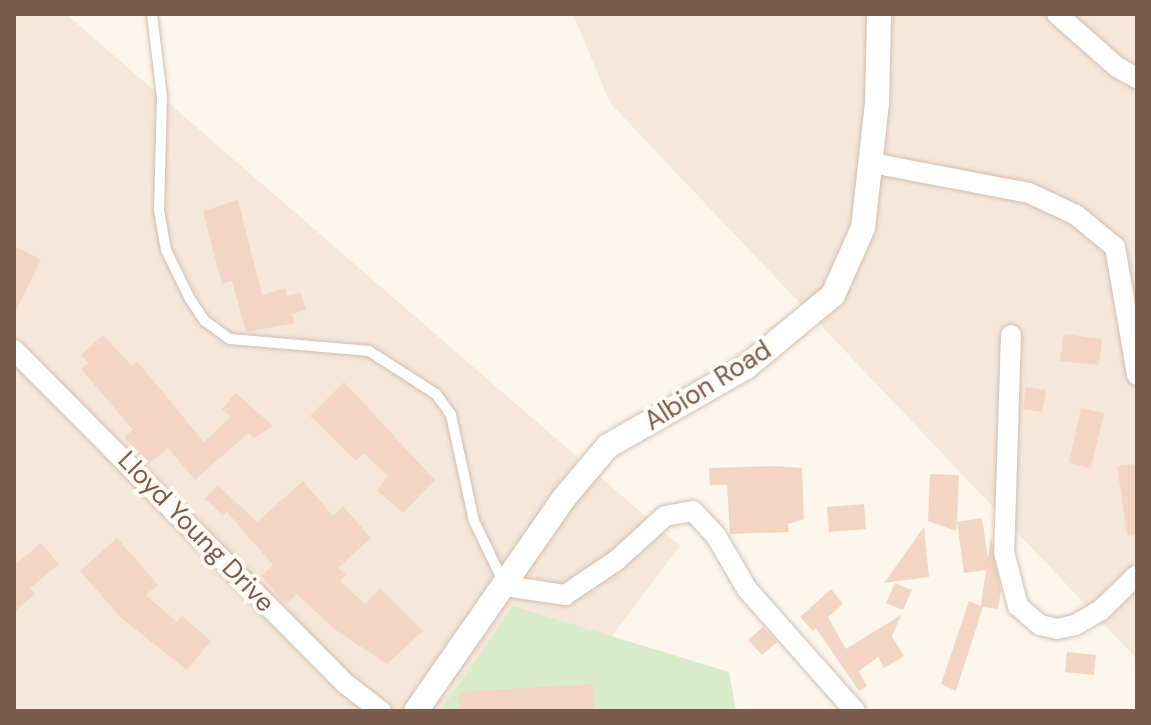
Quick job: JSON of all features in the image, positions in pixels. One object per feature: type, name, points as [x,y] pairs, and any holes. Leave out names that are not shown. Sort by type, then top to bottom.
[{"type":"street","name":"Albion Road","points":[[416,711],[506,586],[564,498],[608,446],[746,367],[833,295],[863,228],[872,163],[879,14]]},
{"type":"street","points":[[1057,14],[1117,67],[1137,78]]},
{"type":"street","points":[[872,163],[1029,193],[1076,215],[1115,247],[1137,375]]},
{"type":"street","points":[[1011,335],[1004,552],[1018,606],[1040,625],[1075,625],[1101,610],[1137,575]]},
{"type":"street","name":"Lloyd Young Drive","points":[[14,350],[347,685],[381,711]]},
{"type":"street","points":[[506,586],[565,595],[617,560],[665,516],[693,511],[716,536],[747,589],[855,711]]},
{"type":"lane","points":[[152,14],[162,97],[159,210],[166,250],[190,299],[205,321],[230,339],[369,351],[436,394],[451,415],[474,521],[506,586]]},
{"type":"shaded area","points":[[14,14],[66,14],[680,546],[555,711],[14,711]]},
{"type":"shaded area","points":[[573,14],[1137,14],[1137,659],[610,103]]},
{"type":"green space","points":[[513,606],[729,672],[736,711],[440,711]]},
{"type":"building","points":[[238,200],[262,295],[285,288],[287,296],[300,292],[306,310],[292,314],[295,323],[246,332],[232,281],[222,284],[203,211]]},
{"type":"building","points":[[14,246],[41,259],[14,315]]},
{"type":"building","points":[[1064,334],[1102,339],[1099,365],[1060,361]]},
{"type":"building","points":[[103,335],[132,366],[137,361],[204,442],[231,417],[222,409],[236,393],[273,426],[254,438],[248,433],[195,480],[168,448],[148,465],[124,437],[133,430],[81,369],[88,363],[81,355]]},
{"type":"building","points":[[344,382],[435,480],[403,513],[377,490],[388,476],[364,453],[356,461],[310,416]]},
{"type":"building","points":[[1026,387],[1046,390],[1042,412],[1023,409]]},
{"type":"building","points":[[1081,408],[1104,413],[1091,468],[1069,463]]},
{"type":"building","points":[[1137,464],[1137,534],[1127,535],[1117,466]]},
{"type":"building","points":[[709,468],[802,468],[804,519],[788,524],[789,532],[730,534],[727,485],[710,485]]},
{"type":"building","points":[[930,474],[959,475],[956,531],[928,521]]},
{"type":"building","points":[[303,481],[333,516],[343,506],[371,538],[338,568],[346,574],[340,581],[365,604],[380,588],[423,631],[387,664],[334,629],[297,594],[286,604],[261,576],[273,565],[227,512],[223,516],[205,499],[218,485],[257,522]]},
{"type":"building","points":[[864,504],[866,529],[829,532],[827,507]]},
{"type":"building","points":[[982,518],[988,558],[991,538],[1001,591],[998,609],[983,607],[956,691],[941,684],[969,601],[981,606],[986,570],[964,573],[957,522]]},
{"type":"building","points":[[924,527],[929,577],[884,583]]},
{"type":"building","points":[[117,538],[158,585],[146,595],[177,622],[182,616],[211,641],[187,670],[121,618],[80,571]]},
{"type":"building","points":[[41,543],[59,564],[30,588],[35,594],[14,612],[14,566]]},
{"type":"building","points":[[895,583],[912,590],[903,610],[886,603]]},
{"type":"building","points":[[831,589],[843,604],[828,617],[846,649],[901,615],[892,636],[904,656],[884,668],[878,657],[859,671],[867,686],[859,691],[816,628],[813,631],[800,617]]},
{"type":"building","points":[[763,627],[777,642],[762,655],[748,640]]},
{"type":"building","points":[[1067,652],[1096,655],[1094,675],[1065,672]]},
{"type":"building","points":[[593,684],[594,711],[460,711],[459,692]]}]
